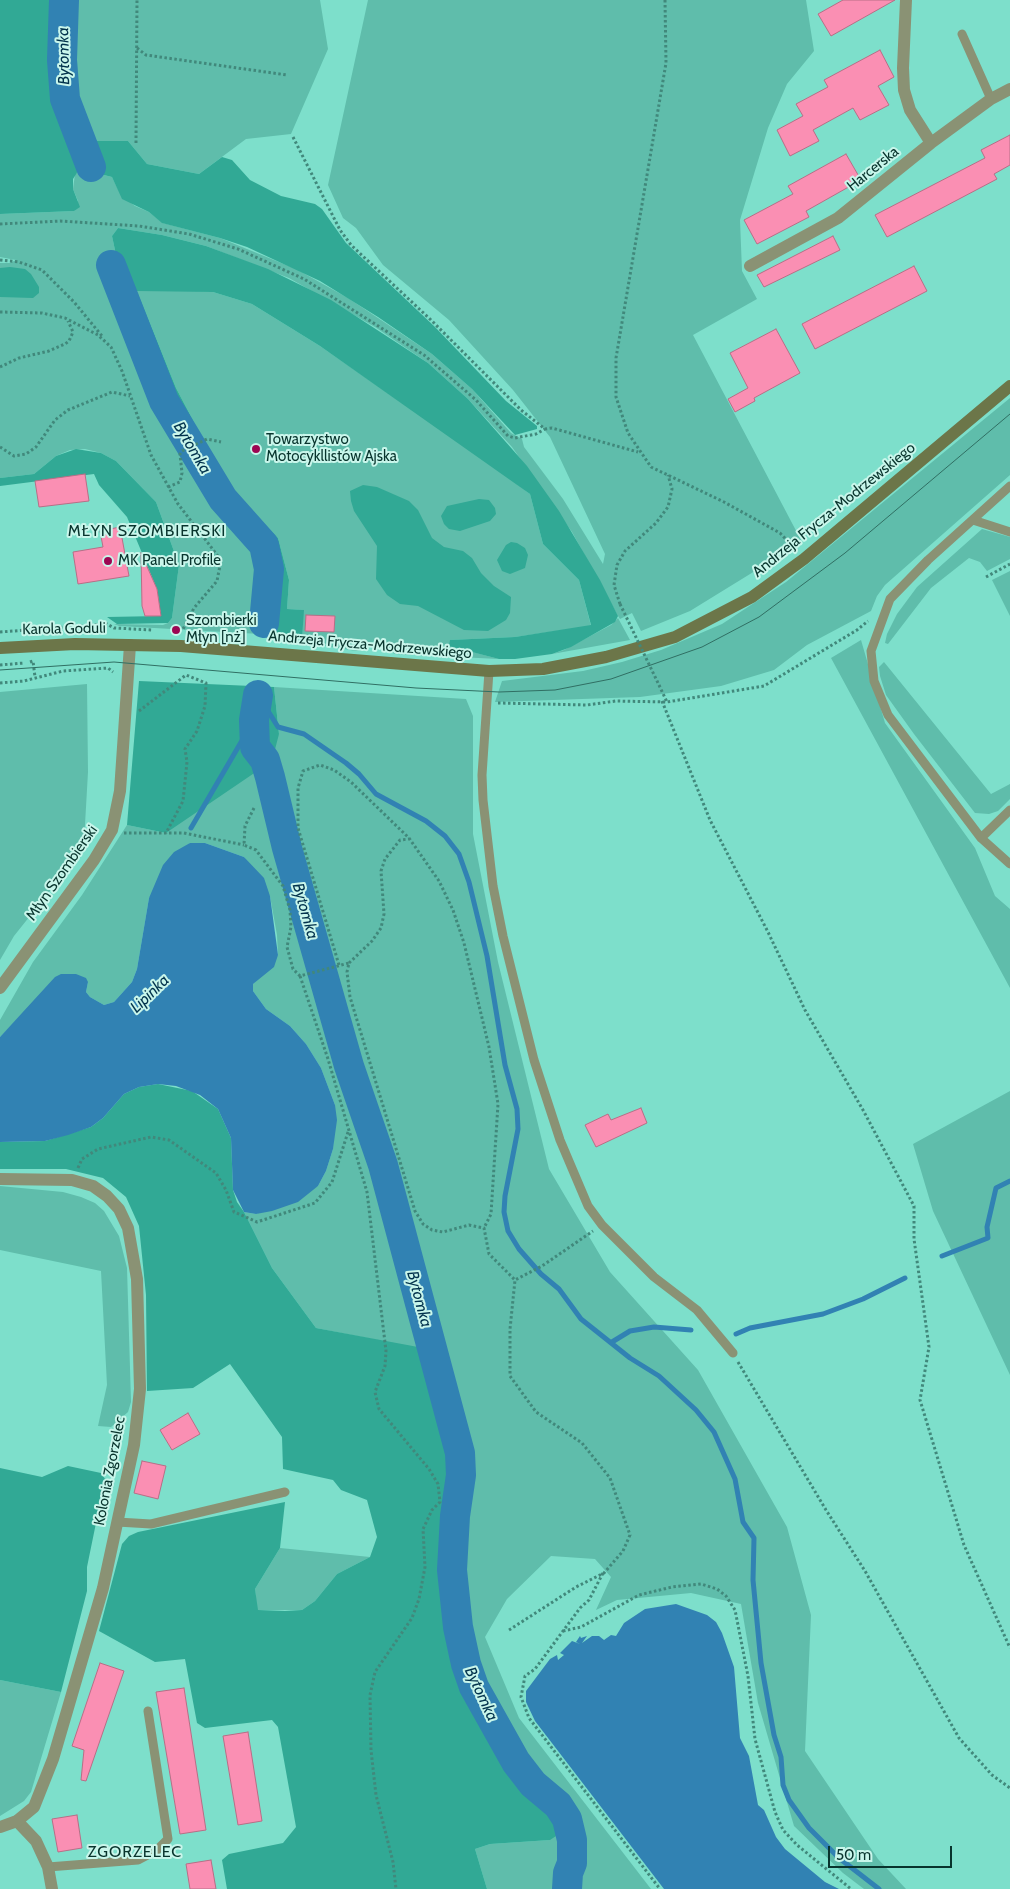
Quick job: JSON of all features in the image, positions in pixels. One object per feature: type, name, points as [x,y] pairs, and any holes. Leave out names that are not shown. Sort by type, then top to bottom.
[{"type":"main road","name":"Andrzeja Frycza-Modrzewskiego","points":[[130,645],[234,651],[488,671],[552,668],[606,658],[675,637],[752,597],[804,559],[1010,386]]},
{"type":"main road","name":"Karola Goduli","points":[[0,648],[75,644],[130,645]]},
{"type":"street","points":[[906,0],[904,90],[910,110],[931,143]]},
{"type":"street","name":"Harcerska","points":[[750,266],[838,218],[931,143],[991,99],[1010,89]]},
{"type":"street","name":"Młyn Szombierski","points":[[0,988],[94,860],[112,830],[120,790],[130,645]]},
{"type":"street","name":"Kolonia Zgorzelec","points":[[0,1179],[72,1180],[93,1186],[107,1196],[119,1209],[128,1228],[137,1278],[140,1389],[134,1445],[103,1588],[50,1766],[34,1807],[17,1821],[0,1827]]},
{"type":"street","points":[[17,1821],[36,1841],[48,1867],[52,1889]]},
{"type":"lane","points":[[962,34],[991,99]]},
{"type":"lane","points":[[1010,486],[928,560],[890,599],[871,651],[874,681],[888,715],[981,838],[1010,864]]},
{"type":"lane","points":[[973,520],[1010,532]]},
{"type":"lane","name":"Andrzeja Frycza-Modrzewskiego","points":[[488,671],[483,800],[493,886],[503,936],[534,1060],[560,1140],[588,1206],[602,1225],[654,1277],[697,1310],[733,1353]]},
{"type":"lane","points":[[981,838],[1010,810]]},
{"type":"lane","points":[[117,1522],[151,1524],[285,1492]]},
{"type":"lane","points":[[48,1867],[138,1860],[157,1850],[168,1838],[148,1711]]},
{"type":"path","points":[[136,143],[137,0]]},
{"type":"path","points":[[665,0],[666,63],[616,358],[616,397],[628,433],[639,452],[651,467],[724,502],[780,533],[804,559]]},
{"type":"path","points":[[137,48],[146,55],[287,75]]},
{"type":"path","points":[[293,137],[340,230],[351,245],[432,320],[521,410],[545,429]]},
{"type":"path","points":[[0,224],[60,221],[139,226],[189,234],[246,252],[319,288],[424,355],[476,400],[508,436],[515,438],[536,434],[545,429],[552,428],[639,452]]},
{"type":"path","points":[[0,260],[27,264],[42,270],[74,302],[105,340],[118,361],[145,442],[168,487],[192,524],[221,560],[217,580],[194,608],[182,632]]},
{"type":"path","points":[[0,312],[42,313],[68,320],[105,340]]},
{"type":"path","points":[[0,367],[19,358],[49,351],[65,344],[69,341],[73,332],[68,320]]},
{"type":"path","points":[[0,447],[14,456],[26,454],[36,447],[55,420],[68,410],[112,392],[131,396]]},
{"type":"path","points":[[168,487],[180,482],[182,474],[180,454],[182,451],[211,438],[221,442]]},
{"type":"path","points":[[667,702],[620,604],[614,585],[617,565],[629,546],[664,513],[672,496],[668,475]]},
{"type":"path","points":[[986,577],[1010,564]]},
{"type":"path","points":[[486,703],[555,703],[587,706],[616,701],[667,702],[764,686],[857,630],[871,618]]},
{"type":"path","points":[[0,665],[33,662],[34,678]]},
{"type":"path","points":[[0,683],[63,671],[108,668],[113,673],[128,673]]},
{"type":"path","points":[[126,723],[186,675],[206,683],[205,706],[197,731],[185,749],[187,762],[183,801],[166,833]]},
{"type":"path","points":[[662,701],[710,820],[768,932],[805,1010],[863,1110],[914,1206],[914,1238],[929,1347],[920,1400],[964,1545],[1010,1648]]},
{"type":"path","points":[[338,964],[298,828],[298,788],[303,771],[320,765],[334,770],[350,782],[409,838],[438,881],[453,910],[464,943],[491,1056],[498,1104],[491,1214],[484,1228],[489,1254],[515,1280]]},
{"type":"path","points":[[244,845],[245,826],[254,808]]},
{"type":"path","points":[[112,830],[122,833],[184,833],[244,845],[256,850],[277,876],[283,886],[290,910],[287,947],[290,960],[296,973],[300,976],[350,1129],[367,1192],[373,1254],[383,1312],[386,1351],[385,1366],[375,1392],[379,1410],[429,1469],[438,1484],[440,1502],[432,1510],[423,1529],[425,1567],[416,1608],[412,1618],[374,1672],[370,1695],[371,1750],[376,1795],[393,1862],[396,1889]]},
{"type":"path","points":[[409,838],[400,840],[385,859],[382,871],[384,914],[381,928],[372,941],[349,963],[347,972],[350,997],[415,1210],[423,1224],[432,1230],[443,1232],[469,1225],[484,1228]]},
{"type":"path","points":[[300,976],[338,964],[349,963]]},
{"type":"path","points":[[72,1180],[82,1159],[98,1149],[151,1137],[169,1140],[216,1174],[226,1190],[234,1212],[257,1222],[315,1203],[332,1182],[350,1129]]},
{"type":"path","points":[[515,1280],[542,1266],[602,1225]]},
{"type":"path","points":[[515,1280],[510,1329],[510,1376],[536,1412],[582,1443],[610,1478],[630,1535],[623,1551],[604,1573],[589,1600],[534,1669],[525,1676],[520,1691],[523,1703],[534,1726],[660,1889]]},
{"type":"path","points":[[733,1353],[787,1446],[865,1571],[959,1738],[992,1775],[1010,1788]]},
{"type":"path","points":[[509,1630],[576,1587],[604,1573]]},
{"type":"path","points":[[563,1631],[581,1627],[639,1594],[672,1587],[701,1584],[717,1590],[726,1596],[735,1610],[748,1676],[755,1739],[775,1812],[783,1830],[797,1845],[851,1889]]},
{"type":"shaded area","points":[[71,0],[320,0],[328,49],[291,134],[246,139],[199,174],[147,164],[128,141],[86,141],[70,93]]},
{"type":"shaded area","points":[[368,0],[806,0],[814,51],[787,84],[768,128],[740,220],[742,271],[757,299],[693,335],[802,542],[690,611],[641,631],[632,613],[620,619],[572,532],[512,447],[468,399],[428,363],[375,327],[289,278],[206,246],[162,235],[118,228],[112,236],[118,264],[105,265],[159,401],[185,453],[190,456],[221,508],[237,526],[256,539],[262,553],[264,573],[259,602],[260,634],[119,626],[114,624],[163,625],[172,618],[179,565],[156,502],[116,461],[101,453],[85,449],[70,450],[56,456],[34,474],[0,478],[0,263],[10,263],[16,260],[0,257],[0,214],[74,211],[78,201],[73,189],[75,174],[82,169],[93,166],[96,173],[112,177],[121,195],[163,223],[220,238],[296,269],[348,298],[432,354],[472,389],[511,433],[522,439],[524,447],[563,499],[603,564],[605,554],[550,437],[513,390],[449,320],[383,265],[356,228],[343,218],[328,185]]},
{"type":"shaded area","points":[[179,290],[213,292],[252,304],[320,346],[496,468],[530,494],[543,544],[579,580],[591,626],[515,637],[450,640],[450,646],[499,659],[395,654],[384,649],[380,642],[367,642],[362,650],[356,651],[301,642],[280,641],[279,637],[302,639],[303,610],[287,609],[289,580],[278,538],[226,483],[176,388],[137,291]]},
{"type":"shaded area","points":[[1010,398],[1010,475],[885,585],[877,596],[871,611],[807,645],[774,670],[721,686],[640,697],[495,702],[502,681],[583,671],[622,662],[661,650],[722,624],[786,582]]},
{"type":"shaded area","points":[[982,529],[1010,537],[1010,559],[987,571],[980,562],[969,558],[931,588],[888,644],[885,643],[887,634],[897,614],[917,587]]},
{"type":"shaded area","points":[[1010,571],[1010,616],[992,580]]},
{"type":"shaded area","points":[[618,618],[630,640],[552,654],[564,650],[611,625]]},
{"type":"shaded area","points":[[861,640],[885,723],[975,848],[995,896],[1010,909],[1010,988],[831,658]]},
{"type":"shaded area","points":[[884,662],[991,794],[1010,784],[1010,799],[998,811],[989,814],[975,813],[914,734],[886,695],[879,667]]},
{"type":"shaded area","points":[[87,684],[88,772],[84,842],[77,857],[14,936],[0,960],[0,692]]},
{"type":"shaded area","points":[[274,687],[466,699],[473,716],[473,834],[498,962],[549,1169],[610,1272],[698,1370],[787,1527],[811,1615],[805,1751],[878,1859],[906,1889],[864,1889],[843,1873],[794,1826],[758,1703],[741,1604],[691,1593],[617,1600],[596,1610],[611,1577],[595,1559],[551,1556],[507,1599],[485,1637],[519,1718],[651,1889],[487,1889],[475,1849],[490,1844],[550,1840],[550,1812],[510,1772],[468,1696],[453,1654],[442,1586],[440,1550],[446,1498],[418,1348],[316,1328],[272,1268],[244,1212],[256,1214],[318,1186],[326,1171],[333,1149],[335,1105],[321,1068],[306,1044],[290,1026],[266,1009],[253,991],[253,984],[278,955],[277,935],[270,896],[244,857],[205,843],[190,843],[149,898],[137,969],[132,982],[114,1002],[104,1005],[90,997],[86,992],[88,982],[26,1010],[0,1037],[0,1020],[33,962],[82,895],[127,825],[166,833],[279,734]]},
{"type":"shaded area","points":[[1010,1091],[1010,1375],[933,1211],[913,1144]]},
{"type":"shaded area","points":[[0,1186],[63,1192],[81,1197],[95,1203],[104,1211],[119,1236],[127,1268],[131,1402],[128,1412],[111,1427],[98,1426],[107,1385],[101,1271],[0,1250]]},
{"type":"shaded area","points":[[280,1548],[370,1557],[337,1574],[315,1601],[302,1610],[257,1610],[255,1589]]},
{"type":"shaded area","points":[[0,1680],[61,1692],[31,1792],[24,1801],[0,1816]]},
{"type":"green space","points":[[0,0],[62,0],[60,59],[63,100],[88,167],[78,171],[73,179],[73,189],[80,207],[74,211],[0,214]]},
{"type":"green space","points":[[66,0],[70,0],[70,93],[86,141],[128,141],[147,164],[199,174],[222,157],[232,160],[250,180],[281,196],[315,204],[322,209],[346,243],[435,327],[506,401],[537,426],[537,429],[515,435],[472,389],[432,354],[378,317],[320,281],[247,247],[162,223],[149,212],[122,199],[112,177],[96,173],[70,106],[66,74]]},
{"type":"green space","points":[[118,228],[162,235],[206,246],[268,269],[331,300],[428,363],[468,399],[527,466],[559,511],[600,580],[618,616],[615,622],[571,647],[552,654],[515,659],[499,659],[449,646],[450,640],[515,637],[591,625],[579,580],[543,544],[530,494],[320,346],[252,304],[213,292],[137,291],[176,388],[226,483],[278,538],[289,580],[287,609],[304,610],[302,639],[270,636],[274,582],[271,554],[261,536],[216,482],[199,453],[199,445],[191,440],[169,399],[118,264],[112,236]]},
{"type":"green space","points":[[0,268],[25,269],[31,274],[39,287],[39,293],[33,298],[0,297]]},
{"type":"green space","points":[[76,449],[101,453],[116,461],[156,502],[179,565],[172,618],[168,623],[117,624],[107,617],[161,616],[157,589],[127,517],[99,485],[94,474],[0,486],[0,478],[34,474],[56,456]]},
{"type":"green space","points":[[363,485],[377,487],[409,501],[418,510],[432,538],[444,547],[463,551],[472,558],[481,573],[494,586],[511,597],[510,613],[506,620],[488,631],[464,630],[418,606],[400,604],[387,595],[376,579],[377,546],[354,511],[351,501],[350,491]]},
{"type":"green space","points":[[479,499],[489,500],[495,508],[496,514],[490,521],[460,531],[449,529],[444,524],[441,516],[447,506]]},
{"type":"green space","points":[[511,542],[525,548],[528,555],[525,568],[510,574],[502,571],[497,560],[506,545]]},
{"type":"green space","points":[[139,681],[274,687],[279,734],[272,761],[166,833],[127,825]]},
{"type":"green space","points":[[158,1084],[192,1091],[218,1109],[231,1138],[233,1190],[237,1202],[272,1268],[316,1328],[418,1347],[443,1432],[450,1470],[440,1550],[442,1586],[453,1654],[468,1696],[510,1772],[550,1812],[559,1834],[550,1840],[490,1844],[475,1849],[487,1889],[227,1889],[222,1860],[229,1854],[283,1843],[296,1827],[278,1727],[272,1720],[205,1728],[197,1723],[185,1659],[155,1662],[99,1631],[122,1544],[129,1536],[138,1532],[285,1502],[280,1548],[255,1589],[258,1610],[285,1611],[302,1610],[315,1601],[337,1574],[370,1557],[377,1537],[367,1500],[341,1490],[333,1480],[283,1469],[282,1437],[230,1364],[193,1388],[147,1391],[146,1295],[139,1226],[126,1197],[103,1178],[66,1169],[0,1169],[0,1142],[45,1141],[91,1127],[103,1118],[124,1094],[139,1087]]},
{"type":"green space","points":[[68,1466],[101,1473],[105,1479],[87,1567],[87,1591],[61,1692],[0,1680],[0,1468],[42,1477]]},
{"type":"water","points":[[190,843],[205,843],[244,857],[264,878],[270,896],[278,955],[274,967],[253,984],[253,991],[266,1009],[290,1026],[306,1044],[321,1068],[335,1105],[337,1120],[333,1149],[326,1171],[318,1186],[298,1202],[272,1211],[256,1214],[244,1212],[233,1190],[231,1138],[218,1109],[200,1095],[176,1086],[158,1084],[139,1087],[124,1094],[103,1118],[91,1127],[68,1135],[45,1141],[0,1142],[0,1037],[55,977],[61,974],[76,974],[86,978],[88,982],[86,992],[90,997],[104,1005],[114,1002],[132,982],[137,969],[149,898],[163,865],[174,852]]},
{"type":"water","points":[[676,1604],[707,1615],[716,1622],[722,1633],[734,1667],[740,1738],[749,1756],[758,1805],[764,1810],[776,1837],[785,1849],[825,1882],[839,1889],[664,1889],[535,1721],[526,1702],[526,1691],[550,1659],[557,1655],[558,1660],[564,1655],[560,1653],[572,1641],[580,1644],[576,1642],[580,1636],[581,1638],[587,1636],[582,1643],[592,1636],[599,1636],[604,1640],[611,1635],[616,1636],[624,1623],[645,1609]]},
{"type":"building","points":[[843,0],[895,0],[831,36],[818,14]]},
{"type":"building","points":[[880,50],[894,77],[878,86],[889,105],[860,120],[853,108],[813,130],[819,141],[790,156],[777,130],[803,116],[796,104],[828,87],[824,80]]},
{"type":"building","points":[[1010,135],[1010,165],[994,174],[997,179],[887,237],[875,215],[985,158],[981,150]]},
{"type":"building","points":[[846,154],[861,180],[806,211],[809,217],[757,244],[744,220],[793,194],[788,186]]},
{"type":"building","points":[[833,236],[840,250],[764,287],[757,275]]},
{"type":"building","points":[[914,266],[927,291],[815,349],[802,324]]},
{"type":"building","points":[[776,329],[800,373],[754,398],[755,401],[735,412],[728,399],[748,388],[730,353]]},
{"type":"building","points":[[85,474],[89,501],[39,507],[35,481]]},
{"type":"building","points":[[120,527],[129,576],[78,584],[73,552],[103,547],[100,531]]},
{"type":"building","points":[[141,553],[157,589],[161,616],[145,616],[142,606]]},
{"type":"building","points":[[306,615],[335,616],[334,632],[305,631]]},
{"type":"building","points":[[641,1108],[647,1123],[596,1147],[585,1125],[608,1114],[611,1120]]},
{"type":"building","points":[[188,1413],[200,1434],[172,1450],[160,1430]]},
{"type":"building","points":[[142,1461],[166,1466],[158,1499],[134,1493]]},
{"type":"building","points":[[100,1663],[124,1671],[86,1781],[81,1780],[84,1750],[72,1746]]},
{"type":"building","points":[[184,1688],[206,1830],[180,1834],[156,1692]]},
{"type":"building","points":[[248,1732],[262,1821],[238,1825],[223,1736]]},
{"type":"building","points":[[77,1815],[82,1848],[58,1852],[52,1819]]},
{"type":"building","points":[[211,1860],[216,1889],[190,1889],[186,1864]]},
{"type":"waterway","name":"Bytomka","points":[[64,0],[62,60],[65,99],[91,167]]},
{"type":"waterway","name":"Bytomka","points":[[111,265],[164,401],[223,499],[264,545],[269,569],[264,623]]},
{"type":"waterway","points":[[258,695],[278,727],[304,734],[346,763],[359,774],[376,794],[426,821],[445,836],[459,854],[469,882],[487,956],[505,1065],[517,1109],[518,1129],[505,1196],[504,1212],[508,1231],[519,1249],[541,1274],[559,1289],[581,1319],[630,1358],[659,1376],[696,1410],[714,1432],[735,1479],[743,1522],[754,1538],[753,1580],[761,1663],[774,1735],[781,1757],[783,1785],[789,1800],[809,1828],[839,1858],[879,1889]]},
{"type":"waterway","name":"Bytomka","points":[[258,695],[254,720],[255,747],[265,760],[287,848],[349,1066],[383,1165],[460,1453],[461,1475],[455,1516],[452,1570],[458,1627],[466,1664],[474,1687],[516,1762],[533,1784],[558,1805],[567,1819],[572,1840],[572,1863],[568,1873],[567,1889]]},
{"type":"waterway","name":"Lipinka","points":[[191,828],[254,720]]},
{"type":"waterway","points":[[942,1256],[988,1238],[987,1227],[996,1188],[1010,1181]]},
{"type":"waterway","points":[[736,1334],[750,1328],[823,1314],[863,1299],[905,1278]]},
{"type":"waterway","points":[[612,1342],[630,1331],[654,1327],[691,1330]]},
{"type":"tram line","points":[[0,670],[114,662],[416,688],[499,692],[555,690],[611,679],[702,647],[759,617],[845,553],[1010,414]]},
{"type":"place","name":"Towarzystwo Motocykllistów Ajska","points":[[256,449]]},
{"type":"place","name":"MK Panel Profile","points":[[108,561]]},
{"type":"place","name":"Szombierki Młyn [nż]","points":[[176,630]]},
{"type":"district","name":"MŁYN SZOMBIERSKI","points":[[147,531]]},
{"type":"district","name":"ZGORZELEC","points":[[135,1852]]}]
